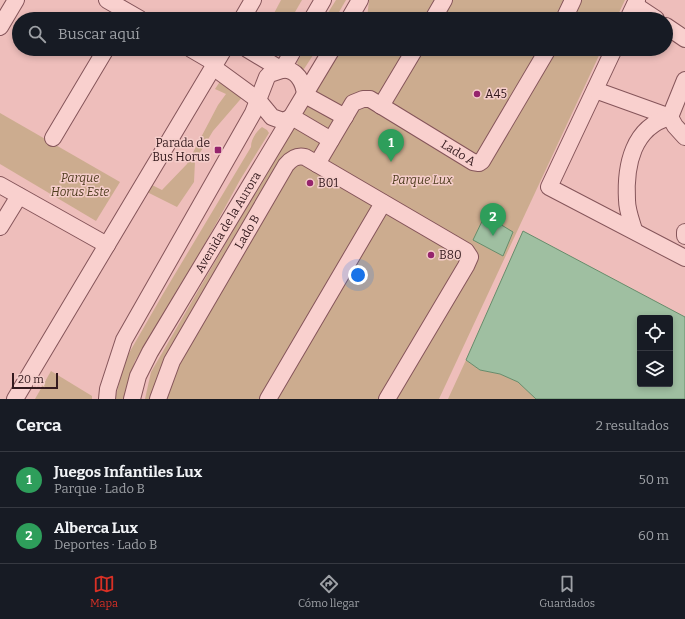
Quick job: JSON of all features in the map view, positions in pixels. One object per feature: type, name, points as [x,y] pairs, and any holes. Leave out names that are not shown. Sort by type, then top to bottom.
[{"type":"street","points":[[0,27],[16,0]]},
{"type":"street","points":[[107,0],[130,12]]},
{"type":"street","points":[[246,12],[253,0]]},
{"type":"street","points":[[316,12],[323,0]]},
{"type":"street","points":[[353,12],[360,0]]},
{"type":"street","points":[[437,12],[444,0]]},
{"type":"street","points":[[567,12],[573,0]]},
{"type":"street","points":[[673,31],[685,39]]},
{"type":"street","points":[[53,138],[102,56]]},
{"type":"street","points":[[201,56],[258,100],[269,114],[276,119],[284,121],[292,117],[331,140]]},
{"type":"street","points":[[15,399],[220,56]]},
{"type":"street","points":[[259,56],[282,70]]},
{"type":"street","points":[[282,70],[290,56]]},
{"type":"street","name":"Avenida de la Aurora","points":[[132,399],[138,376],[150,352],[328,56]]},
{"type":"street","points":[[317,164],[353,103],[357,100],[370,99],[381,106],[411,56]]},
{"type":"street","name":"Lado A","points":[[381,106],[473,162],[479,163],[482,161],[544,56]]},
{"type":"street","points":[[611,56],[549,187],[634,230],[685,258]]},
{"type":"street","points":[[107,399],[108,389],[124,340],[253,113],[262,88],[270,74],[282,70],[288,70],[298,76],[303,84],[305,95],[345,117]]},
{"type":"street","points":[[634,230],[627,201],[627,173],[630,158],[635,146],[646,129],[657,122],[670,117],[685,80]]},
{"type":"street","points":[[595,90],[670,117],[675,126],[685,137]]},
{"type":"street","name":"Lado B","points":[[158,399],[172,361],[286,165],[291,160],[301,156],[466,252],[470,257],[387,399]]},
{"type":"street","points":[[0,185],[107,245]]},
{"type":"street","points":[[0,227],[19,196]]},
{"type":"street","points":[[268,399],[383,203]]},
{"type":"green space","points":[[281,0],[302,0],[295,12],[275,12]]},
{"type":"green space","points":[[336,0],[346,0],[339,12],[328,12]]},
{"type":"green space","points":[[369,0],[625,0],[619,12],[368,12]]},
{"type":"green space","points":[[301,56],[312,56],[304,69],[299,69],[297,62]]},
{"type":"green space","name":"Parque Lux","points":[[338,56],[599,56],[439,399],[145,399],[151,372],[325,72]]},
{"type":"green space","points":[[221,80],[245,94],[213,131],[195,161],[194,182],[177,207],[147,192],[152,185],[162,190],[187,164],[218,105],[226,94],[215,89]]},
{"type":"green space","name":"Parque Horus Este","points":[[0,113],[120,182],[96,221],[0,164]]},
{"type":"green space","points":[[262,127],[269,133],[135,361],[129,379],[125,399],[115,399],[125,360],[251,147],[254,136]]},
{"type":"green space","points":[[466,360],[480,370],[500,374],[518,382],[536,399],[448,399]]},
{"type":"green space","points":[[51,371],[92,396],[92,399],[35,399]]},
{"type":"shaded area","points":[[485,215],[513,232],[503,256],[473,240]]},
{"type":"shaded area","points":[[523,231],[685,317],[685,399],[536,399],[518,382],[500,374],[480,370],[466,360]]},
{"type":"place","name":"A45","points":[[477,94]]},
{"type":"place","name":"Parada de Bus Horus","points":[[218,150]]},
{"type":"place","name":"Juegos Infantiles Lux","points":[[391,162]]},
{"type":"place","name":"B01","points":[[310,183]]},
{"type":"place","name":"Alberca Lux","points":[[493,236]]},
{"type":"place","name":"B80","points":[[431,255]]}]
